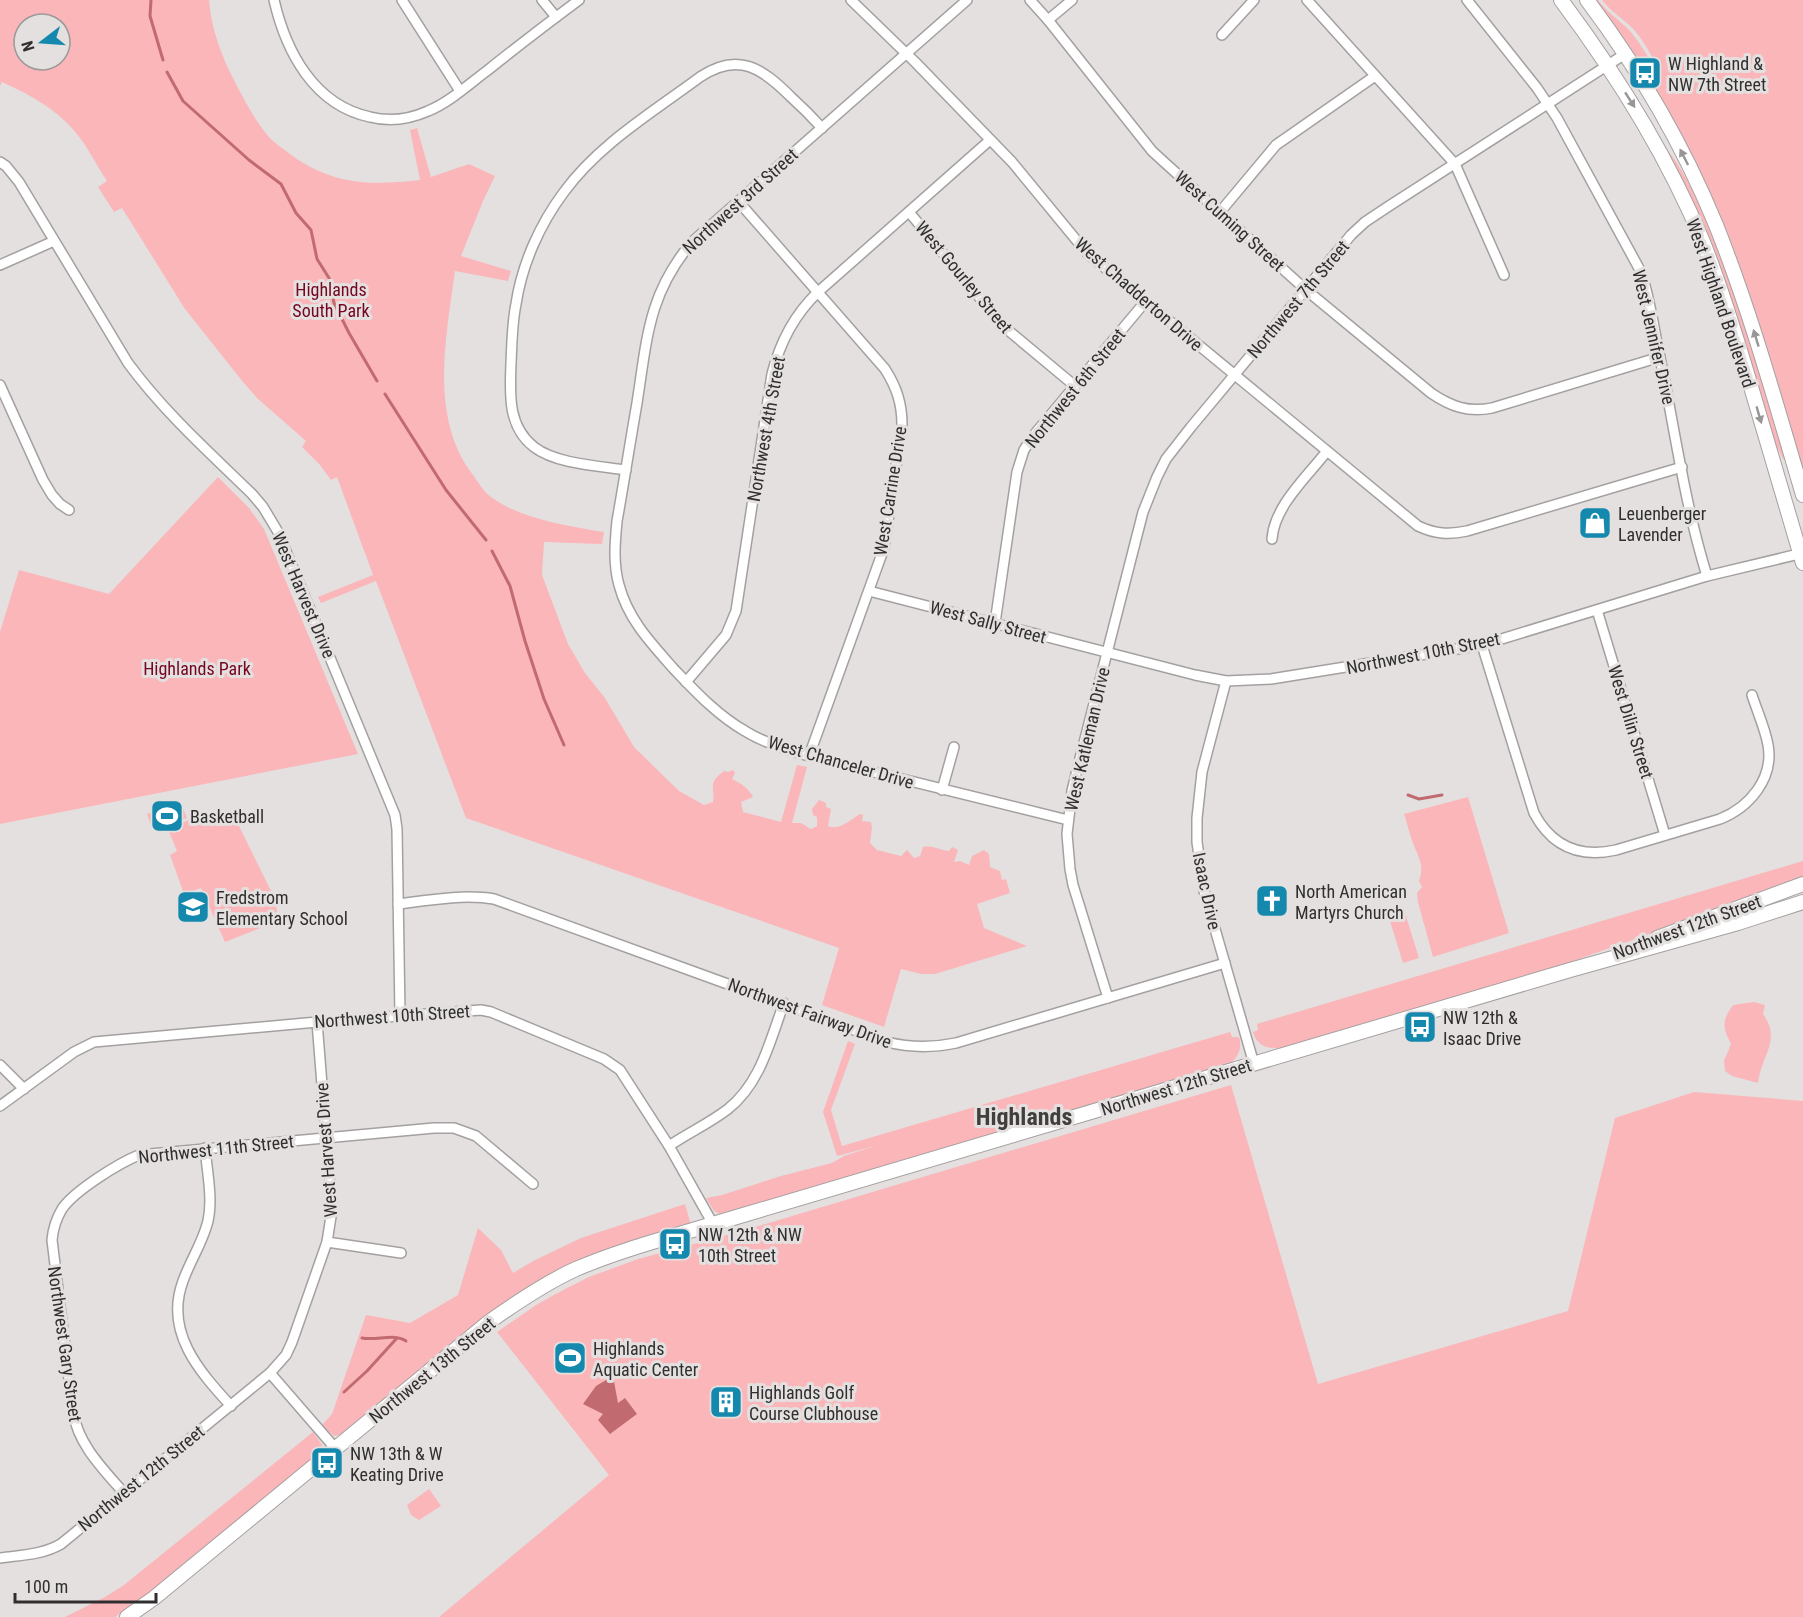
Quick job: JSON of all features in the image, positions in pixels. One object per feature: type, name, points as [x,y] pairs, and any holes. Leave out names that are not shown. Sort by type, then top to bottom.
[{"type":"main road","name":"West Highland Boulevard","points":[[1561,0],[1607,65],[1662,154],[1703,243],[1735,334],[1802,557]]},
{"type":"main road","name":"West Highland Boulevard","points":[[1587,0],[1625,54],[1652,98],[1715,223],[1741,292],[1803,495]]},
{"type":"main road","name":"Northwest 12th Street","points":[[1570,970],[1803,884]]},
{"type":"main road","name":"Northwest 12th Street","points":[[713,1224],[1803,902]]},
{"type":"main road","name":"Northwest 13th Street","points":[[127,1617],[154,1598],[489,1322],[534,1292],[592,1262],[713,1224]]},
{"type":"street","points":[[274,0],[284,34],[302,68],[321,92],[350,111],[378,119],[408,118],[428,111],[460,91],[579,0]]},
{"type":"street","points":[[402,0],[460,91]]},
{"type":"street","points":[[542,0],[556,17]]},
{"type":"street","name":"West Chadderton Drive","points":[[851,0],[1012,162],[1080,247],[1418,526],[1431,532],[1454,534],[1682,467]]},
{"type":"street","name":"Northwest 3rd Street","points":[[626,470],[649,328],[660,291],[679,258],[692,242],[968,0]]},
{"type":"street","name":"West Cuming Street","points":[[1030,0],[1152,151],[1305,289],[1431,393],[1448,403],[1473,410],[1492,408],[1660,357]]},
{"type":"street","points":[[1048,20],[1072,0]]},
{"type":"street","points":[[1222,35],[1254,0]]},
{"type":"street","points":[[1307,0],[1455,164],[1504,275]]},
{"type":"street","name":"West Jennifer Drive","points":[[1467,0],[1548,104],[1641,272],[1696,540],[1707,576]]},
{"type":"street","name":"Northwest 7th Street","points":[[1107,654],[1143,512],[1156,477],[1166,459],[1305,289],[1358,228],[1625,54]]},
{"type":"street","points":[[626,470],[553,457],[526,439],[514,417],[510,395],[512,333],[516,302],[523,274],[543,226],[564,192],[598,155],[700,77],[717,68],[739,65],[761,71],[773,79],[822,128]]},
{"type":"street","points":[[1220,212],[1276,145],[1375,76]]},
{"type":"street","name":"Northwest 4th Street","points":[[686,682],[726,635],[736,611],[772,374],[791,324],[810,299],[990,140]]},
{"type":"street","points":[[0,162],[19,182],[54,240],[0,265]]},
{"type":"street","name":"West Carrine Drive","points":[[738,201],[885,369],[894,382],[902,411],[902,425],[885,541],[809,756]]},
{"type":"street","name":"West Gourley Street","points":[[909,212],[1003,326],[1075,386]]},
{"type":"street","name":"West Harvest Drive","points":[[54,240],[128,363],[147,389],[166,411],[252,494],[272,522],[390,801],[397,829],[400,1015]]},
{"type":"street","name":"Northwest 6th Street","points":[[995,623],[1020,460],[1033,436],[1145,302]]},
{"type":"street","points":[[0,385],[43,480],[52,495],[69,510]]},
{"type":"street","points":[[1272,539],[1272,529],[1277,516],[1327,451]]},
{"type":"street","name":"West Chanceler Drive","points":[[626,470],[616,534],[618,584],[639,629],[711,707],[747,733],[766,742],[809,756],[1068,820]]},
{"type":"street","name":"Northwest 10th Street","points":[[1107,654],[1226,681],[1271,679],[1482,645],[1707,576],[1802,557]]},
{"type":"street","name":"West Sally Street","points":[[869,591],[1107,654]]},
{"type":"street","name":"West Dilin Street","points":[[1597,610],[1665,835]]},
{"type":"street","points":[[1482,645],[1530,804],[1543,828],[1564,846],[1577,851],[1600,853],[1732,814],[1744,806],[1759,788],[1767,770],[1768,746],[1752,695]]},
{"type":"street","name":"West Katleman Drive","points":[[1107,654],[1077,770],[1067,834],[1070,869],[1108,998]]},
{"type":"street","name":"Isaac Drive","points":[[1226,681],[1202,772],[1197,842],[1201,879],[1254,1064]]},
{"type":"street","points":[[942,790],[954,747]]},
{"type":"street","name":"Northwest Fairway Drive","points":[[398,904],[467,897],[494,899],[902,1046],[934,1047],[956,1043],[1224,963]]},
{"type":"street","points":[[669,1146],[727,1110],[750,1087],[784,1003]]},
{"type":"street","name":"Northwest 10th Street","points":[[0,1106],[80,1049],[94,1042],[481,1010],[614,1065],[625,1076],[669,1146],[713,1224]]},
{"type":"street","name":"West Harvest Drive","points":[[270,1373],[285,1355],[292,1342],[327,1242],[332,1210],[317,1022]]},
{"type":"street","points":[[0,1065],[24,1089]]},
{"type":"street","name":"Northwest 11th Street","points":[[57,1218],[77,1194],[129,1159],[151,1153],[434,1128],[454,1128],[476,1136],[533,1184]]},
{"type":"street","points":[[205,1148],[210,1213],[206,1230],[181,1286],[177,1316],[190,1356],[231,1406]]},
{"type":"street","name":"Northwest Gary Street","points":[[57,1218],[53,1230],[52,1252],[74,1421],[86,1447],[123,1492]]},
{"type":"street","points":[[327,1242],[401,1253]]},
{"type":"street","points":[[270,1373],[335,1448]]},
{"type":"street","name":"Northwest 12th Street","points":[[0,1558],[36,1553],[61,1544],[270,1373]]},
{"type":"green space","name":"Highlands South Park","points":[[0,0],[209,0],[212,22],[223,55],[248,106],[271,139],[302,162],[334,177],[350,180],[383,183],[420,180],[410,130],[417,128],[431,177],[469,164],[495,176],[461,256],[511,271],[508,281],[455,271],[444,377],[450,428],[459,453],[479,484],[491,497],[503,505],[530,516],[604,532],[602,544],[544,542],[542,575],[568,644],[585,673],[605,698],[634,747],[679,791],[704,805],[713,802],[715,779],[724,771],[733,770],[735,773],[732,779],[744,786],[753,797],[741,802],[743,812],[781,822],[797,765],[807,767],[792,823],[801,823],[811,829],[817,826],[817,817],[813,815],[812,809],[819,800],[831,809],[828,826],[840,826],[860,814],[863,815],[862,821],[871,822],[870,843],[877,850],[901,856],[907,850],[914,858],[920,856],[923,847],[949,851],[952,847],[958,850],[954,862],[960,861],[969,865],[972,856],[984,850],[989,854],[990,867],[1000,871],[1002,880],[1006,879],[1010,893],[977,904],[984,928],[1027,946],[935,974],[921,974],[901,969],[884,1027],[822,1005],[839,948],[466,818],[376,581],[321,603],[318,597],[373,575],[337,477],[331,480],[302,447],[306,441],[258,399],[185,309],[122,208],[114,212],[98,187],[107,181],[69,124],[42,103],[2,82],[0,86]]},
{"type":"green space","points":[[1593,0],[1598,0],[1629,30],[1654,66],[1656,63],[1637,34],[1602,0],[1803,0],[1803,477],[1731,248]]},
{"type":"green space","points":[[1669,152],[1696,198],[1731,284],[1785,458],[1783,459],[1772,437],[1667,153]]},
{"type":"green space","name":"Highlands Park","points":[[218,477],[249,508],[264,529],[358,754],[0,824],[0,632],[19,570],[109,594]]},
{"type":"green space","points":[[1468,797],[1509,933],[1433,957],[1418,902],[1417,893],[1422,887],[1419,881],[1421,864],[1404,814]]},
{"type":"green space","name":"Basketball","points":[[180,801],[187,818],[153,830],[147,814]]},
{"type":"green space","points":[[216,812],[228,814],[237,822],[275,899],[277,912],[273,923],[225,942],[201,888],[184,894],[170,855],[177,851],[167,827]]},
{"type":"green space","points":[[1803,861],[1803,880],[1539,973],[1284,1048],[1261,1044],[1253,1032],[1258,1030],[1257,1024]]},
{"type":"green space","points":[[1405,913],[1419,958],[1403,963],[1389,918]]},
{"type":"green space","points":[[1754,1002],[1765,1005],[1763,1014],[1771,1032],[1769,1048],[1758,1083],[1732,1076],[1725,1071],[1724,1061],[1731,1044],[1724,1024],[1727,1015],[1733,1005]]},
{"type":"green space","points":[[1230,1032],[1232,1037],[1239,1037],[1240,1050],[1233,1061],[1226,1066],[722,1215],[714,1211],[706,1198],[832,1163],[844,1156],[875,1146],[837,1156],[823,1112],[848,1041],[855,1044],[831,1110],[842,1146]]},
{"type":"green space","points":[[1231,1085],[1318,1384],[1568,1311],[1615,1118],[1694,1092],[1803,1101],[1803,1617],[439,1617],[609,1475],[497,1332],[536,1305],[589,1277],[638,1259],[742,1231]]},
{"type":"green space","points":[[685,1204],[691,1225],[569,1267],[345,1434],[334,1436],[322,1425],[332,1414],[366,1315],[410,1323],[458,1295],[478,1228],[501,1250],[513,1273],[581,1238]]},
{"type":"green space","points":[[313,1432],[322,1445],[317,1456],[141,1599],[115,1617],[65,1617],[124,1585]]},
{"type":"green space","points":[[429,1489],[441,1506],[419,1520],[411,1515],[407,1505]]},
{"type":"shaded area","points":[[613,1376],[618,1403],[625,1398],[637,1414],[610,1434],[598,1420],[603,1414],[583,1404],[596,1386]]},
{"type":"waterway","points":[[151,0],[150,16],[163,60]]},
{"type":"waterway","points":[[167,72],[183,101],[249,160],[281,184],[296,213],[311,230],[317,259],[329,278],[334,303],[377,381]]},
{"type":"waterway","points":[[385,394],[446,490],[486,540]]},
{"type":"waterway","points":[[492,551],[510,586],[544,699],[564,745]]},
{"type":"waterway","points":[[1408,795],[1419,799],[1442,795]]},
{"type":"waterway","points":[[362,1338],[391,1337],[406,1341]]},
{"type":"waterway","points":[[344,1392],[397,1338]]},
{"type":"place","name":"W Highland & NW 7th Street","points":[[1645,73]]},
{"type":"place","name":"Leuenberger Lavender","points":[[1595,523]]},
{"type":"place","name":"Basketball","points":[[167,816]]},
{"type":"place","name":"North American Martyrs Church","points":[[1272,901]]},
{"type":"place","name":"Fredstrom Elementary School","points":[[193,907]]},
{"type":"place","name":"NW 12th & Isaac Drive","points":[[1420,1027]]},
{"type":"place","name":"NW 12th & NW 10th Street","points":[[675,1244]]},
{"type":"place","name":"Highlands Aquatic Center","points":[[570,1358]]},
{"type":"place","name":"Highlands Golf Course Clubhouse","points":[[726,1402]]},
{"type":"place","name":"NW 13th & W Keating Drive","points":[[327,1463]]},
{"type":"district","name":"Highlands","points":[[1024,1117]]}]
